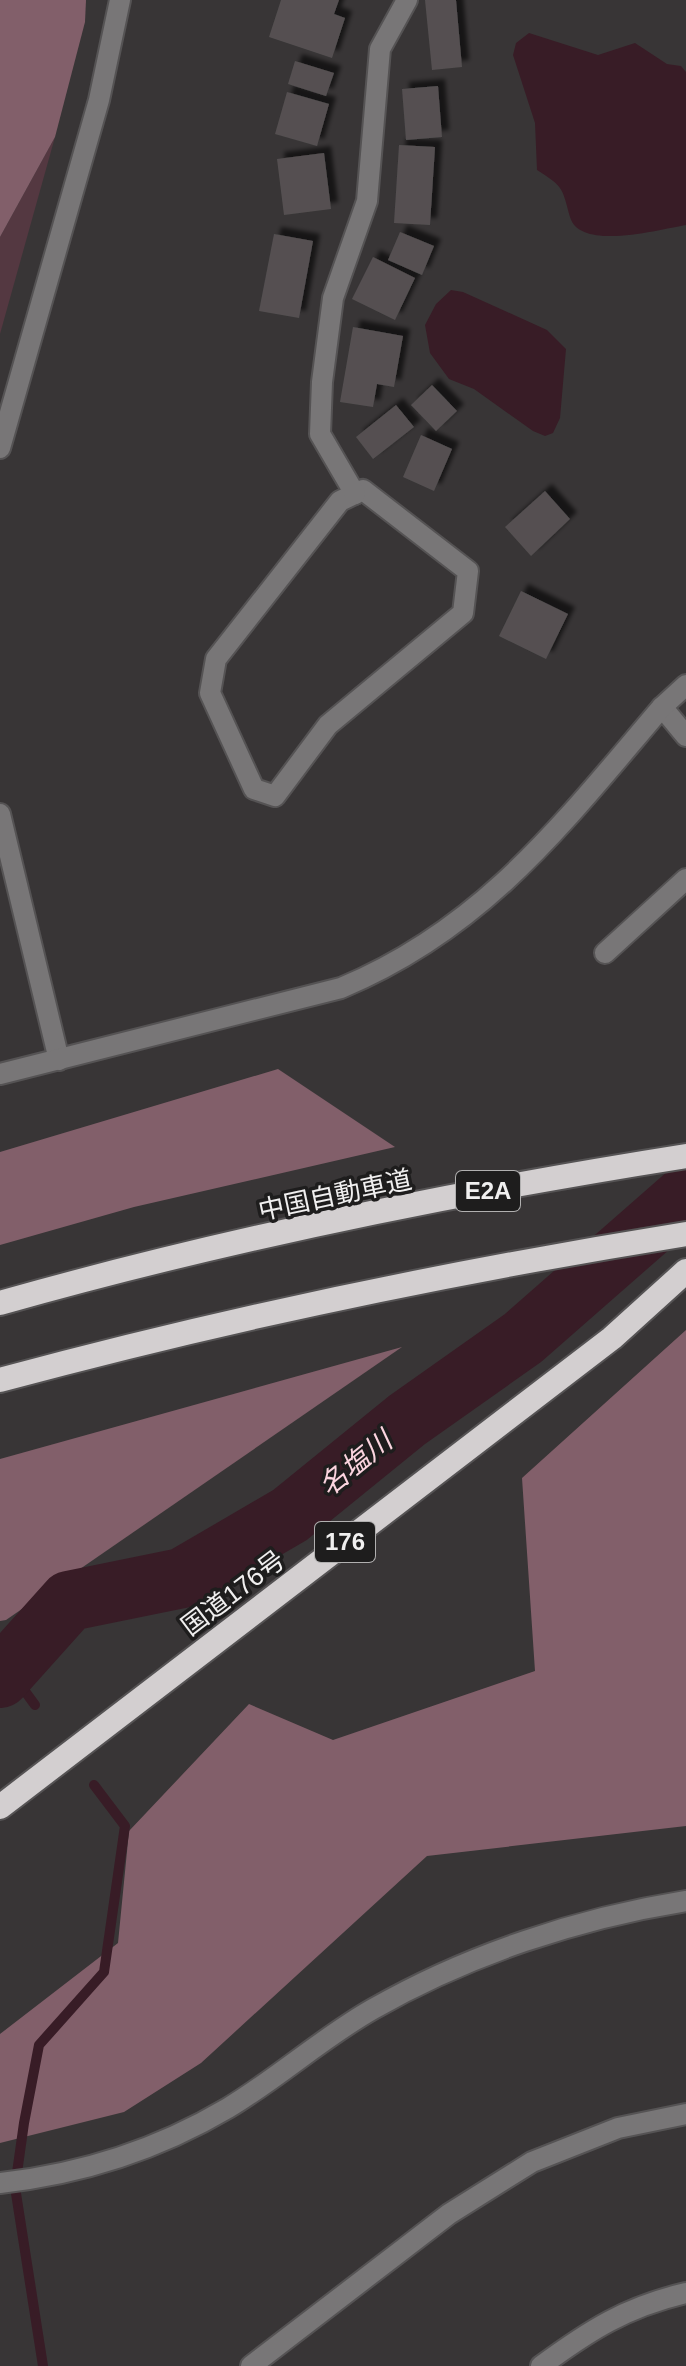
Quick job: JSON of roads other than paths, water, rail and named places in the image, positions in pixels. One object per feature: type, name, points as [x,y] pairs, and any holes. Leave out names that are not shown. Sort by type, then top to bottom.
[{"type":"highway","name":"中国自動車道","points":[[0,1303],[291,1233],[543,1179],[686,1156]]},
{"type":"highway","points":[[0,1380],[296,1309],[549,1256],[686,1234]]},
{"type":"highway","name":"国道176号","points":[[0,1807],[612,1338],[686,1271]]},
{"type":"street","points":[[0,448],[99,100],[120,0]]},
{"type":"street","points":[[355,494],[320,434],[322,382],[333,298],[367,201],[380,49],[407,0]]},
{"type":"street","points":[[363,490],[468,571],[463,613],[328,725],[275,796],[254,789],[210,693],[216,659],[340,501],[355,494],[363,490]]},
{"type":"street","points":[[0,1074],[341,988],[390,967],[440,936],[515,873],[662,707],[686,685]]},
{"type":"street","points":[[662,707],[686,736]]},
{"type":"street","points":[[0,814],[59,1060]]},
{"type":"street","points":[[605,953],[686,879]]},
{"type":"street","points":[[0,2183],[59,2176],[133,2154],[227,2108],[372,2009],[479,1958],[593,1921],[686,1901]]},
{"type":"street","points":[[251,2366],[449,2214],[532,2162],[618,2128],[686,2114]]},
{"type":"street","points":[[541,2366],[585,2334],[642,2303],[686,2293]]},
{"type":"waterway","name":"名塩川","points":[[0,1678],[69,1601],[182,1578],[290,1515],[407,1420],[523,1338],[686,1195]]},
{"type":"waterway","points":[[8,1668],[35,1705]]},
{"type":"waterway","points":[[43,2366],[15,2187],[39,2045],[104,1972],[125,1826],[94,1785]]}]
